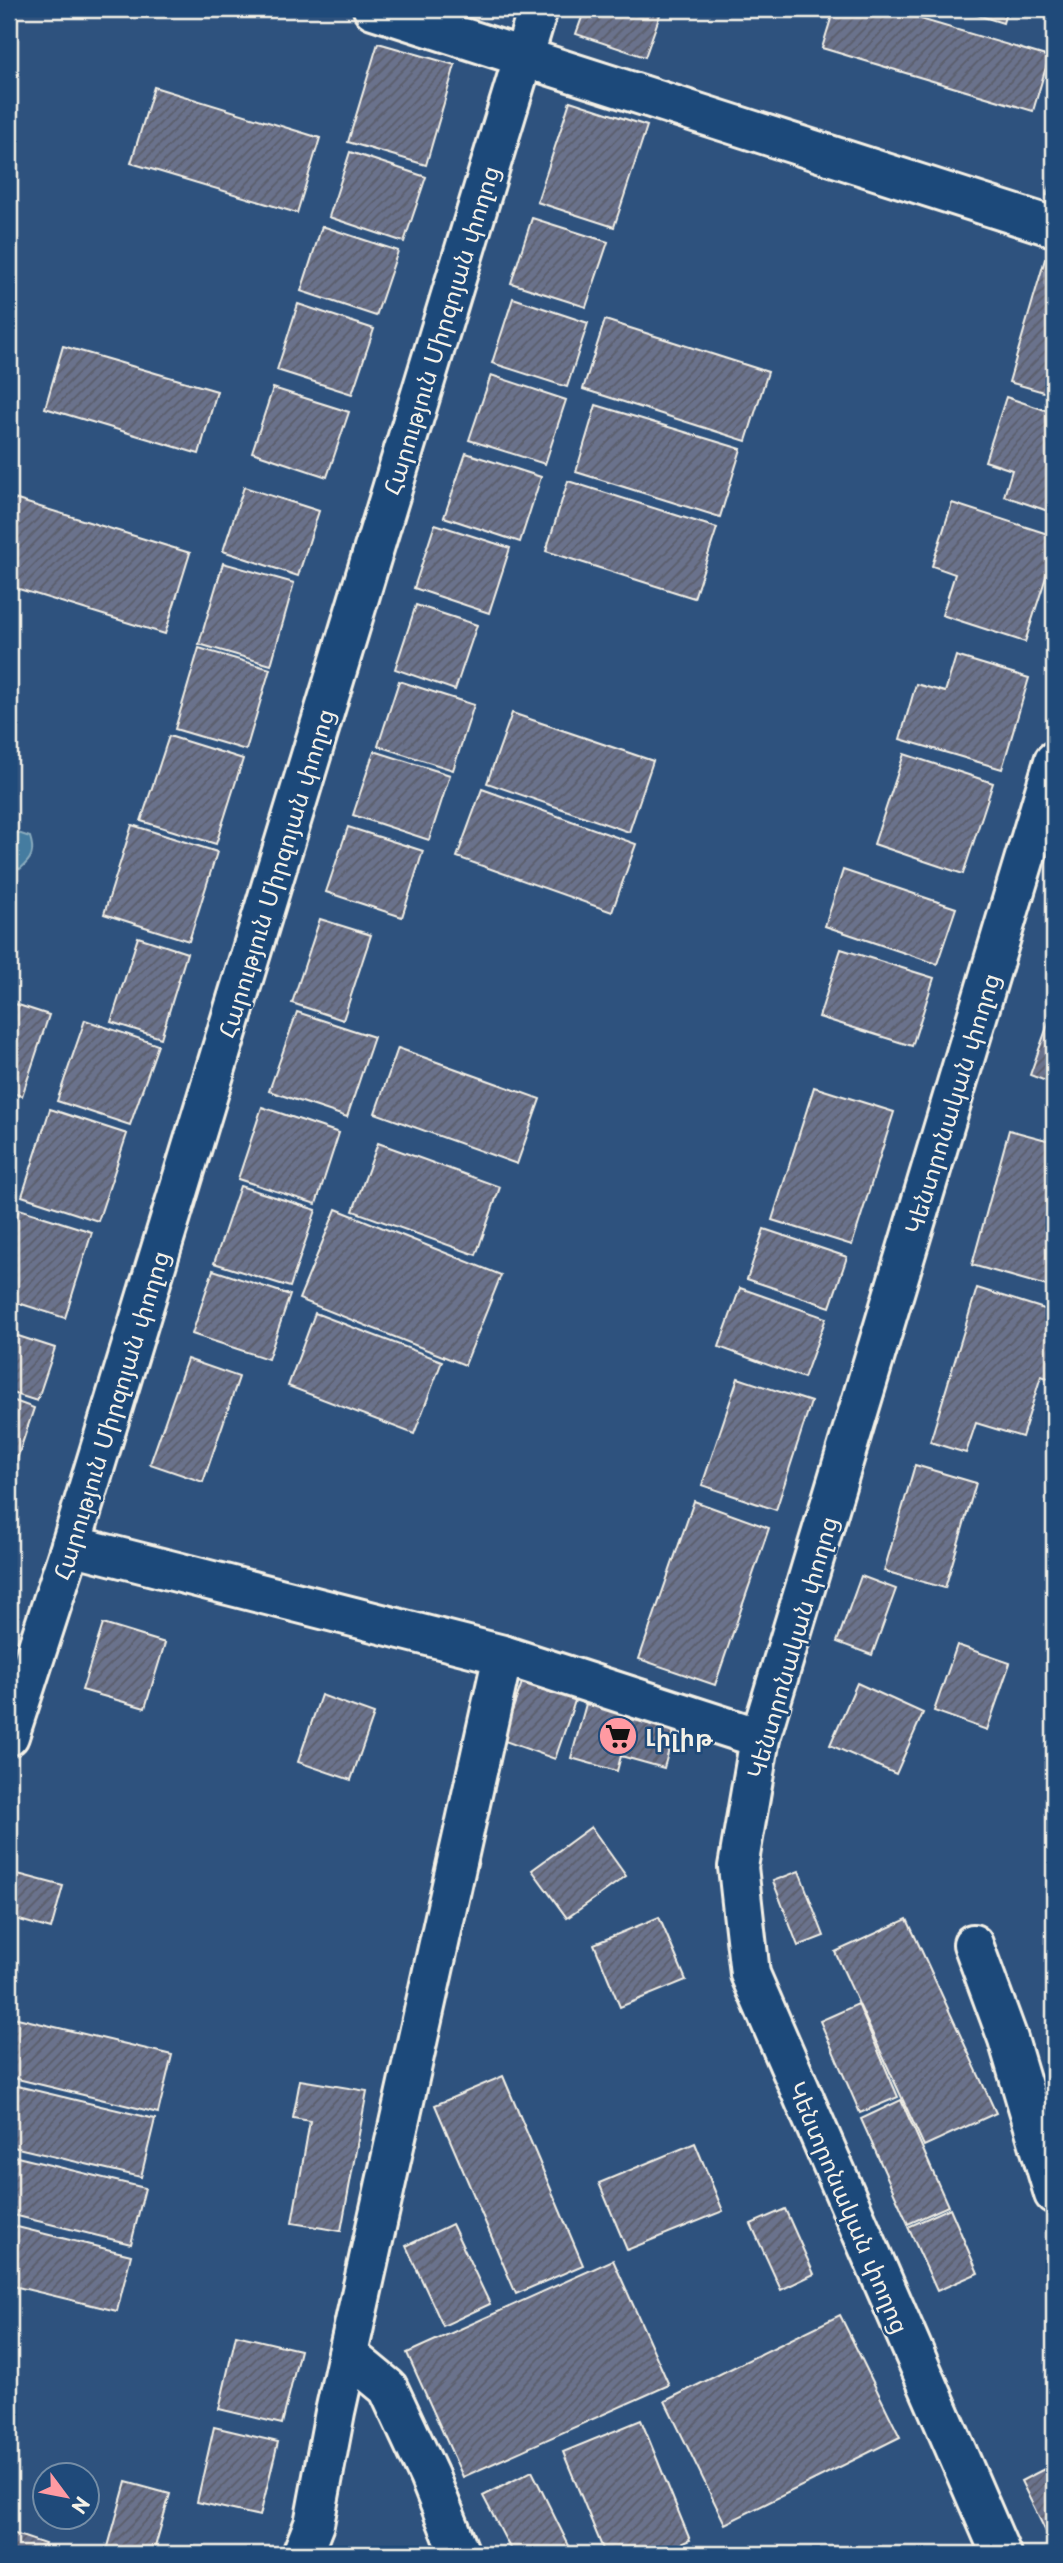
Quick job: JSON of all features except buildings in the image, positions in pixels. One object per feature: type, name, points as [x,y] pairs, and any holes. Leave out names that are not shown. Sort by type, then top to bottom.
[{"type":"street","points":[[373,9],[524,55],[1054,227]]},
{"type":"street","name":"Հարություն Միրզոյան փողոց","points":[[9,1736],[71,1545],[538,9]]},
{"type":"street","name":"Կենտրոնական փողոց","points":[[1001,2554],[750,1974],[738,1867],[760,1738],[1054,761]]},
{"type":"street","points":[[71,1545],[503,1655],[760,1738]]},
{"type":"street","points":[[302,2554],[314,2524],[348,2355],[503,1655]]},
{"type":"street","points":[[973,1944],[1008,2039],[1054,2194]]},
{"type":"street","points":[[348,2355],[388,2388],[429,2476],[460,2554]]},
{"type":"water","points":[[9,830],[30,837],[31,855],[20,869],[9,865]]},
{"type":"place","name":"Լիլիթ","points":[[618,1736]]}]
